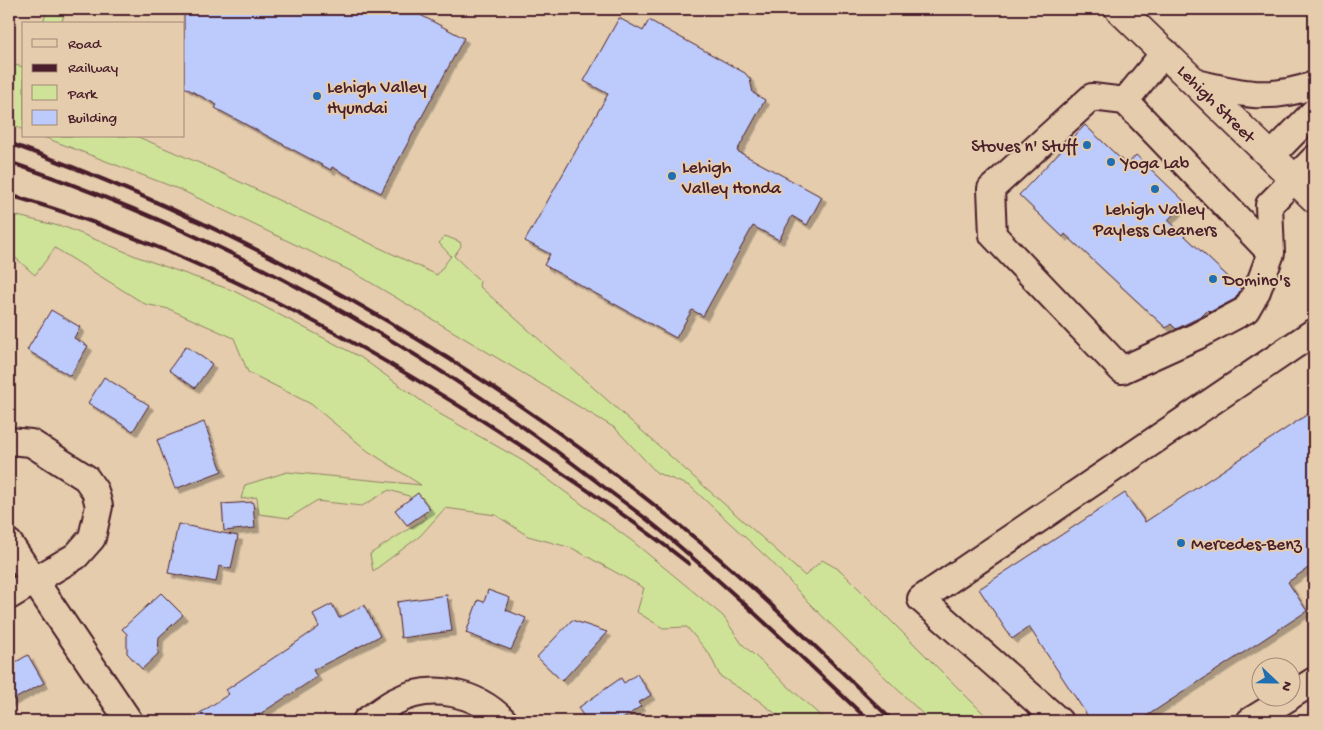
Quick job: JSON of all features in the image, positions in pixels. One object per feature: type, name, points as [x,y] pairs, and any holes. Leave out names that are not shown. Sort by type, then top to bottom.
[{"type":"highway","name":"Lehigh Street","points":[[1119,9],[1305,189]]},
{"type":"street","points":[[1125,101],[1165,52]]},
{"type":"street","points":[[1196,83],[1244,95],[1269,96],[1295,92],[1314,85]]},
{"type":"street","points":[[1271,253],[1125,101],[1092,97],[991,189],[993,235],[1122,370],[1197,336],[1246,310],[1257,291],[1271,253],[1269,205],[1305,189],[1314,159]]},
{"type":"street","points":[[1271,156],[1314,112]]},
{"type":"street","points":[[1059,721],[921,599],[1314,332]]},
{"type":"street","points":[[9,441],[32,443],[86,478],[94,491],[99,506],[92,538],[76,556],[9,596]]},
{"type":"street","points":[[9,543],[129,721]]},
{"type":"street","points":[[1300,690],[1314,681]]},
{"type":"street","points":[[366,721],[395,701],[415,694],[440,691],[464,695],[483,704],[504,721]]},
{"type":"street","points":[[1250,721],[1271,708]]},
{"type":"green space","points":[[48,9],[66,9],[62,22],[43,22]]},
{"type":"green space","points":[[9,64],[22,67],[22,129],[9,124]]},
{"type":"green space","points":[[46,138],[141,138],[204,165],[437,275],[451,256],[439,243],[445,236],[460,242],[461,246],[454,256],[480,281],[479,286],[805,576],[822,560],[840,570],[991,721],[930,721],[810,604],[772,562],[690,486],[657,473],[615,428],[353,272],[181,190]]},
{"type":"green space","points":[[9,214],[67,228],[138,257],[234,291],[360,357],[438,413],[523,461],[632,541],[723,616],[742,644],[826,721],[785,721],[758,700],[720,676],[710,655],[687,627],[663,628],[637,612],[644,588],[572,548],[528,536],[496,515],[445,508],[420,536],[373,571],[370,554],[426,518],[409,496],[389,490],[362,506],[316,501],[289,518],[259,514],[257,497],[241,499],[245,485],[287,472],[421,485],[368,451],[311,404],[248,372],[234,338],[169,309],[145,304],[55,248],[35,275],[9,252]]},
{"type":"building","name":"Lehigh Valley Hyundai","points":[[184,9],[409,9],[464,38],[381,193],[332,167],[331,170],[215,108],[217,105],[185,88]]},
{"type":"building","name":"Lehigh Valley Honda","points":[[619,18],[643,31],[649,20],[745,73],[750,79],[753,93],[765,100],[737,151],[822,197],[807,225],[792,216],[779,240],[753,226],[703,316],[692,310],[676,338],[544,265],[550,254],[525,241],[608,94],[584,81]]},
{"type":"building","points":[[1085,125],[1127,165],[1136,155],[1185,202],[1168,220],[1241,289],[1235,299],[1210,312],[1208,310],[1202,316],[1176,329],[1171,324],[1166,328],[1065,234],[1063,237],[1019,195]]},
{"type":"building","points":[[51,310],[80,327],[74,338],[88,346],[70,376],[27,350]]},
{"type":"building","points":[[186,346],[212,364],[195,388],[169,370]]},
{"type":"building","points":[[104,377],[149,405],[133,431],[88,403]]},
{"type":"building","name":"Mercedes-Benz","points":[[1314,410],[1314,564],[1288,582],[1307,611],[1139,721],[1091,721],[1029,627],[1012,639],[979,589],[1125,493],[1145,522]]},
{"type":"building","points":[[204,422],[222,471],[175,489],[157,440]]},
{"type":"building","points":[[418,493],[430,509],[407,525],[395,510]]},
{"type":"building","points":[[253,502],[255,528],[224,531],[222,504]]},
{"type":"building","points":[[178,524],[238,536],[231,569],[219,566],[216,582],[168,573]]},
{"type":"building","points":[[488,590],[510,598],[506,610],[526,618],[511,650],[466,633],[478,600],[484,602]]},
{"type":"building","points":[[161,593],[183,615],[159,637],[158,654],[142,669],[127,653],[127,634],[122,629]]},
{"type":"building","points":[[447,595],[452,631],[401,638],[397,602]]},
{"type":"building","points":[[332,604],[339,618],[364,605],[380,636],[313,670],[317,677],[249,721],[188,721],[229,694],[226,690],[319,627],[313,614]]},
{"type":"building","points":[[572,620],[607,632],[562,681],[537,657]]},
{"type":"building","points":[[28,655],[44,683],[9,702],[9,666]]},
{"type":"building","points":[[637,674],[651,695],[638,703],[641,706],[620,721],[587,721],[578,708],[621,678],[624,683]]},
{"type":"railway","points":[[9,143],[103,179],[195,220],[285,264],[372,312],[458,364],[541,420],[622,480],[701,543],[775,608],[893,721]]},
{"type":"railway","points":[[9,162],[88,191],[165,223],[241,258],[316,297],[459,383],[529,431],[658,528],[744,603],[869,721]]},
{"type":"railway","points":[[9,195],[145,242],[211,270],[339,335],[463,408],[523,447],[587,490],[689,564]]},
{"type":"place","name":"Lehigh Valley Hyundai","points":[[317,96]]},
{"type":"place","name":"Stoves n' Stuff","points":[[1087,145]]},
{"type":"place","name":"Yoga Lab","points":[[1111,162]]},
{"type":"place","name":"Lehigh Valley Honda","points":[[672,176]]},
{"type":"place","name":"Lehigh Valley Payless Cleaners","points":[[1155,189]]},
{"type":"place","name":"Domino's","points":[[1213,279]]},
{"type":"place","name":"Mercedes-Benz","points":[[1181,543]]}]
